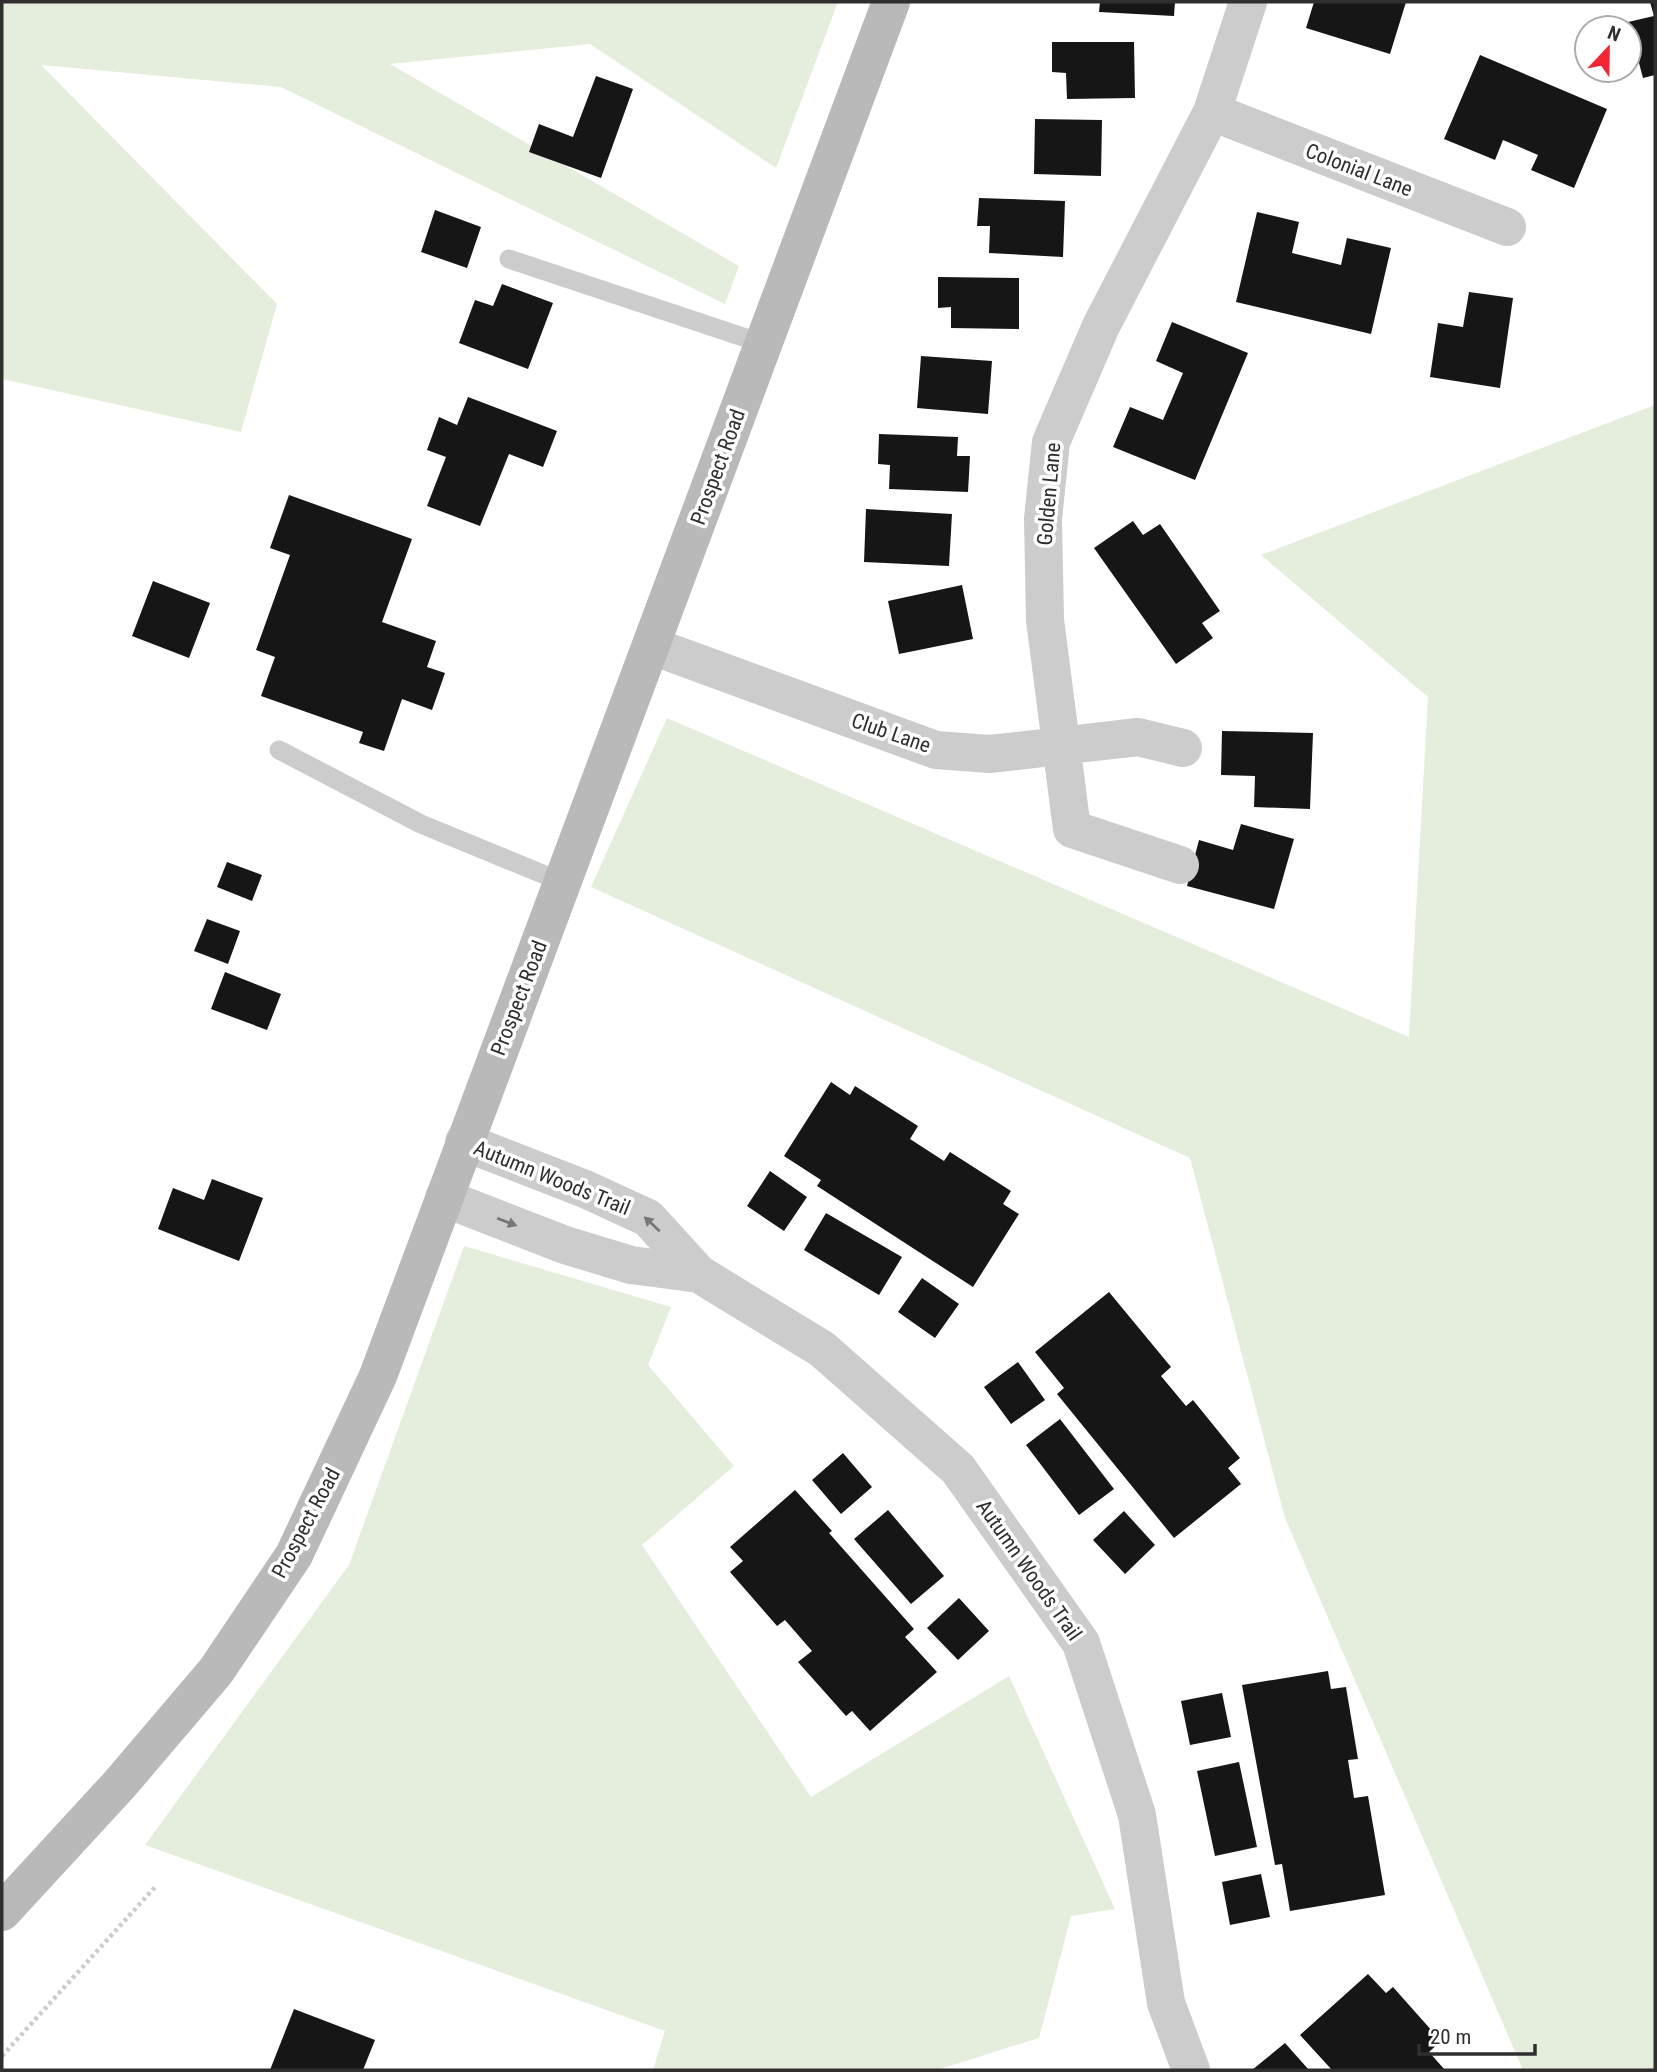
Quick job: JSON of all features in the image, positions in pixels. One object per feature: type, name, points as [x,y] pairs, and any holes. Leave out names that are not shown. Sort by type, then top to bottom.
[{"type":"main road","name":"Prospect Road","points":[[2,1912],[119,1785],[216,1671],[294,1555],[378,1376],[891,2]]},
{"type":"street","name":"Golden Lane","points":[[1180,865],[1072,829],[1045,620],[1043,519],[1051,442],[1101,326],[1212,112],[1248,2]]},
{"type":"street","name":"Colonial Lane","points":[[1212,112],[1507,227]]},
{"type":"street","name":"Club Lane","points":[[652,646],[936,750],[990,754],[1138,737],[1183,748]]},
{"type":"street","name":"Autumn Woods Trail","points":[[464,1142],[585,1189],[648,1218],[699,1274],[822,1349],[958,1469],[1081,1643],[1137,1815],[1166,2003],[1191,2070]]},
{"type":"street","name":"Autumn Woods Trail","points":[[443,1198],[565,1245],[631,1265],[699,1274]]},
{"type":"lane","points":[[509,259],[764,344]]},
{"type":"lane","points":[[279,750],[421,824],[562,882]]},
{"type":"path","points":[[2,2056],[156,1886]]},
{"type":"green space","points":[[2,2],[838,2],[776,168],[590,44],[390,64],[739,266],[725,304],[281,87],[41,65],[277,304],[241,432],[2,379]]},
{"type":"green space","points":[[1655,405],[1655,2070],[1523,2070],[1285,1518],[1190,1158],[591,887],[667,718],[1409,1037],[1428,697],[1261,555]]},
{"type":"green space","points":[[464,1246],[671,1307],[648,1365],[734,1466],[642,1545],[811,1797],[1009,1676],[1115,1909],[1071,1916],[1039,2038],[937,2070],[653,2070],[665,2031],[145,1845],[349,1565]]},
{"type":"building","points":[[1100,2],[1175,2],[1174,16],[1099,12]]},
{"type":"building","points":[[1314,2],[1406,2],[1390,54],[1306,28]]},
{"type":"building","points":[[1650,2],[1655,2],[1655,75],[1643,78],[1643,19],[1654,16]]},
{"type":"building","points":[[1052,42],[1134,42],[1135,98],[1067,99],[1066,73],[1052,72]]},
{"type":"building","points":[[1480,55],[1607,109],[1574,188],[1531,170],[1538,155],[1503,140],[1495,160],[1444,139]]},
{"type":"building","points":[[596,76],[633,89],[601,178],[529,152],[539,124],[573,137]]},
{"type":"building","points":[[1035,119],[1102,120],[1101,176],[1034,174]]},
{"type":"building","points":[[979,198],[1065,201],[1063,257],[989,253],[990,226],[977,226]]},
{"type":"building","points":[[435,210],[481,227],[467,268],[421,252]]},
{"type":"building","points":[[1257,212],[1299,222],[1292,253],[1341,265],[1347,238],[1391,248],[1371,334],[1236,302]]},
{"type":"building","points":[[938,277],[1019,278],[1019,329],[951,328],[951,307],[938,308]]},
{"type":"building","points":[[502,284],[553,303],[528,369],[459,343],[475,300],[493,306]]},
{"type":"building","points":[[1469,292],[1513,298],[1500,388],[1430,377],[1438,323],[1463,327]]},
{"type":"building","points":[[1172,322],[1248,353],[1195,480],[1113,447],[1130,407],[1163,420],[1183,373],[1156,361]]},
{"type":"building","points":[[921,356],[992,361],[988,414],[917,408]]},
{"type":"building","points":[[468,397],[557,431],[543,467],[509,454],[480,526],[427,506],[446,457],[427,450],[439,417],[457,425]]},
{"type":"building","points":[[879,434],[958,437],[957,456],[970,456],[968,492],[889,489],[890,465],[878,464]]},
{"type":"building","points":[[289,495],[412,539],[382,622],[436,641],[427,667],[445,673],[432,710],[402,699],[384,751],[359,743],[363,732],[261,696],[275,657],[256,650],[290,555],[270,548]]},
{"type":"building","points":[[866,509],[952,514],[949,566],[864,562]]},
{"type":"building","points":[[1133,521],[1143,535],[1160,524],[1220,611],[1202,623],[1213,638],[1176,664],[1094,548]]},
{"type":"building","points":[[153,581],[210,603],[189,658],[132,636]]},
{"type":"building","points":[[962,585],[973,639],[899,654],[888,601]]},
{"type":"building","points":[[1222,731],[1313,733],[1310,809],[1254,807],[1255,776],[1221,775]]},
{"type":"building","points":[[1241,824],[1294,839],[1274,909],[1187,886],[1199,840],[1233,850]]},
{"type":"building","points":[[227,862],[262,875],[252,901],[217,887]]},
{"type":"building","points":[[207,919],[240,931],[228,964],[194,951]]},
{"type":"building","points":[[225,972],[281,994],[267,1030],[211,1009]]},
{"type":"building","points":[[831,1082],[850,1095],[855,1086],[918,1126],[910,1139],[944,1161],[950,1152],[1011,1191],[1003,1204],[1019,1214],[973,1287],[817,1186],[821,1180],[784,1156]]},
{"type":"building","points":[[770,1171],[807,1197],[784,1231],[747,1206]]},
{"type":"building","points":[[212,1179],[263,1198],[239,1261],[158,1229],[173,1188],[204,1200]]},
{"type":"building","points":[[826,1213],[902,1257],[879,1295],[804,1250]]},
{"type":"building","points":[[922,1278],[959,1304],[935,1338],[898,1312]]},
{"type":"building","points":[[1109,1292],[1171,1367],[1161,1376],[1186,1406],[1193,1400],[1240,1458],[1228,1468],[1241,1484],[1174,1538],[1057,1394],[1064,1388],[1035,1352]]},
{"type":"building","points":[[1018,1362],[1045,1400],[1011,1424],[984,1387]]},
{"type":"building","points":[[1060,1419],[1114,1489],[1079,1515],[1026,1445]]},
{"type":"building","points":[[843,1453],[872,1487],[841,1514],[812,1480]]},
{"type":"building","points":[[795,1490],[832,1531],[829,1533],[914,1629],[905,1637],[937,1672],[870,1731],[852,1711],[846,1716],[798,1662],[812,1651],[785,1620],[777,1626],[730,1572],[743,1561],[730,1547]]},
{"type":"building","points":[[888,1510],[944,1576],[911,1604],[854,1539]]},
{"type":"building","points":[[1124,1511],[1155,1545],[1125,1574],[1093,1540]]},
{"type":"building","points":[[959,1598],[989,1631],[958,1660],[927,1628]]},
{"type":"building","points":[[1328,1671],[1331,1689],[1346,1687],[1358,1759],[1348,1760],[1354,1798],[1368,1796],[1385,1895],[1290,1911],[1282,1864],[1275,1865],[1242,1685]]},
{"type":"building","points":[[1222,1693],[1231,1737],[1190,1745],[1181,1701]]},
{"type":"building","points":[[1239,1762],[1257,1847],[1215,1856],[1197,1771]]},
{"type":"building","points":[[1261,1874],[1270,1917],[1230,1925],[1222,1882]]},
{"type":"building","points":[[1368,1974],[1386,1993],[1393,1987],[1441,2041],[1429,2052],[1445,2070],[1332,2070],[1300,2035]]},
{"type":"building","points":[[294,2009],[375,2040],[363,2070],[270,2070]]},
{"type":"building","points":[[1285,2043],[1309,2070],[1252,2070]]}]
